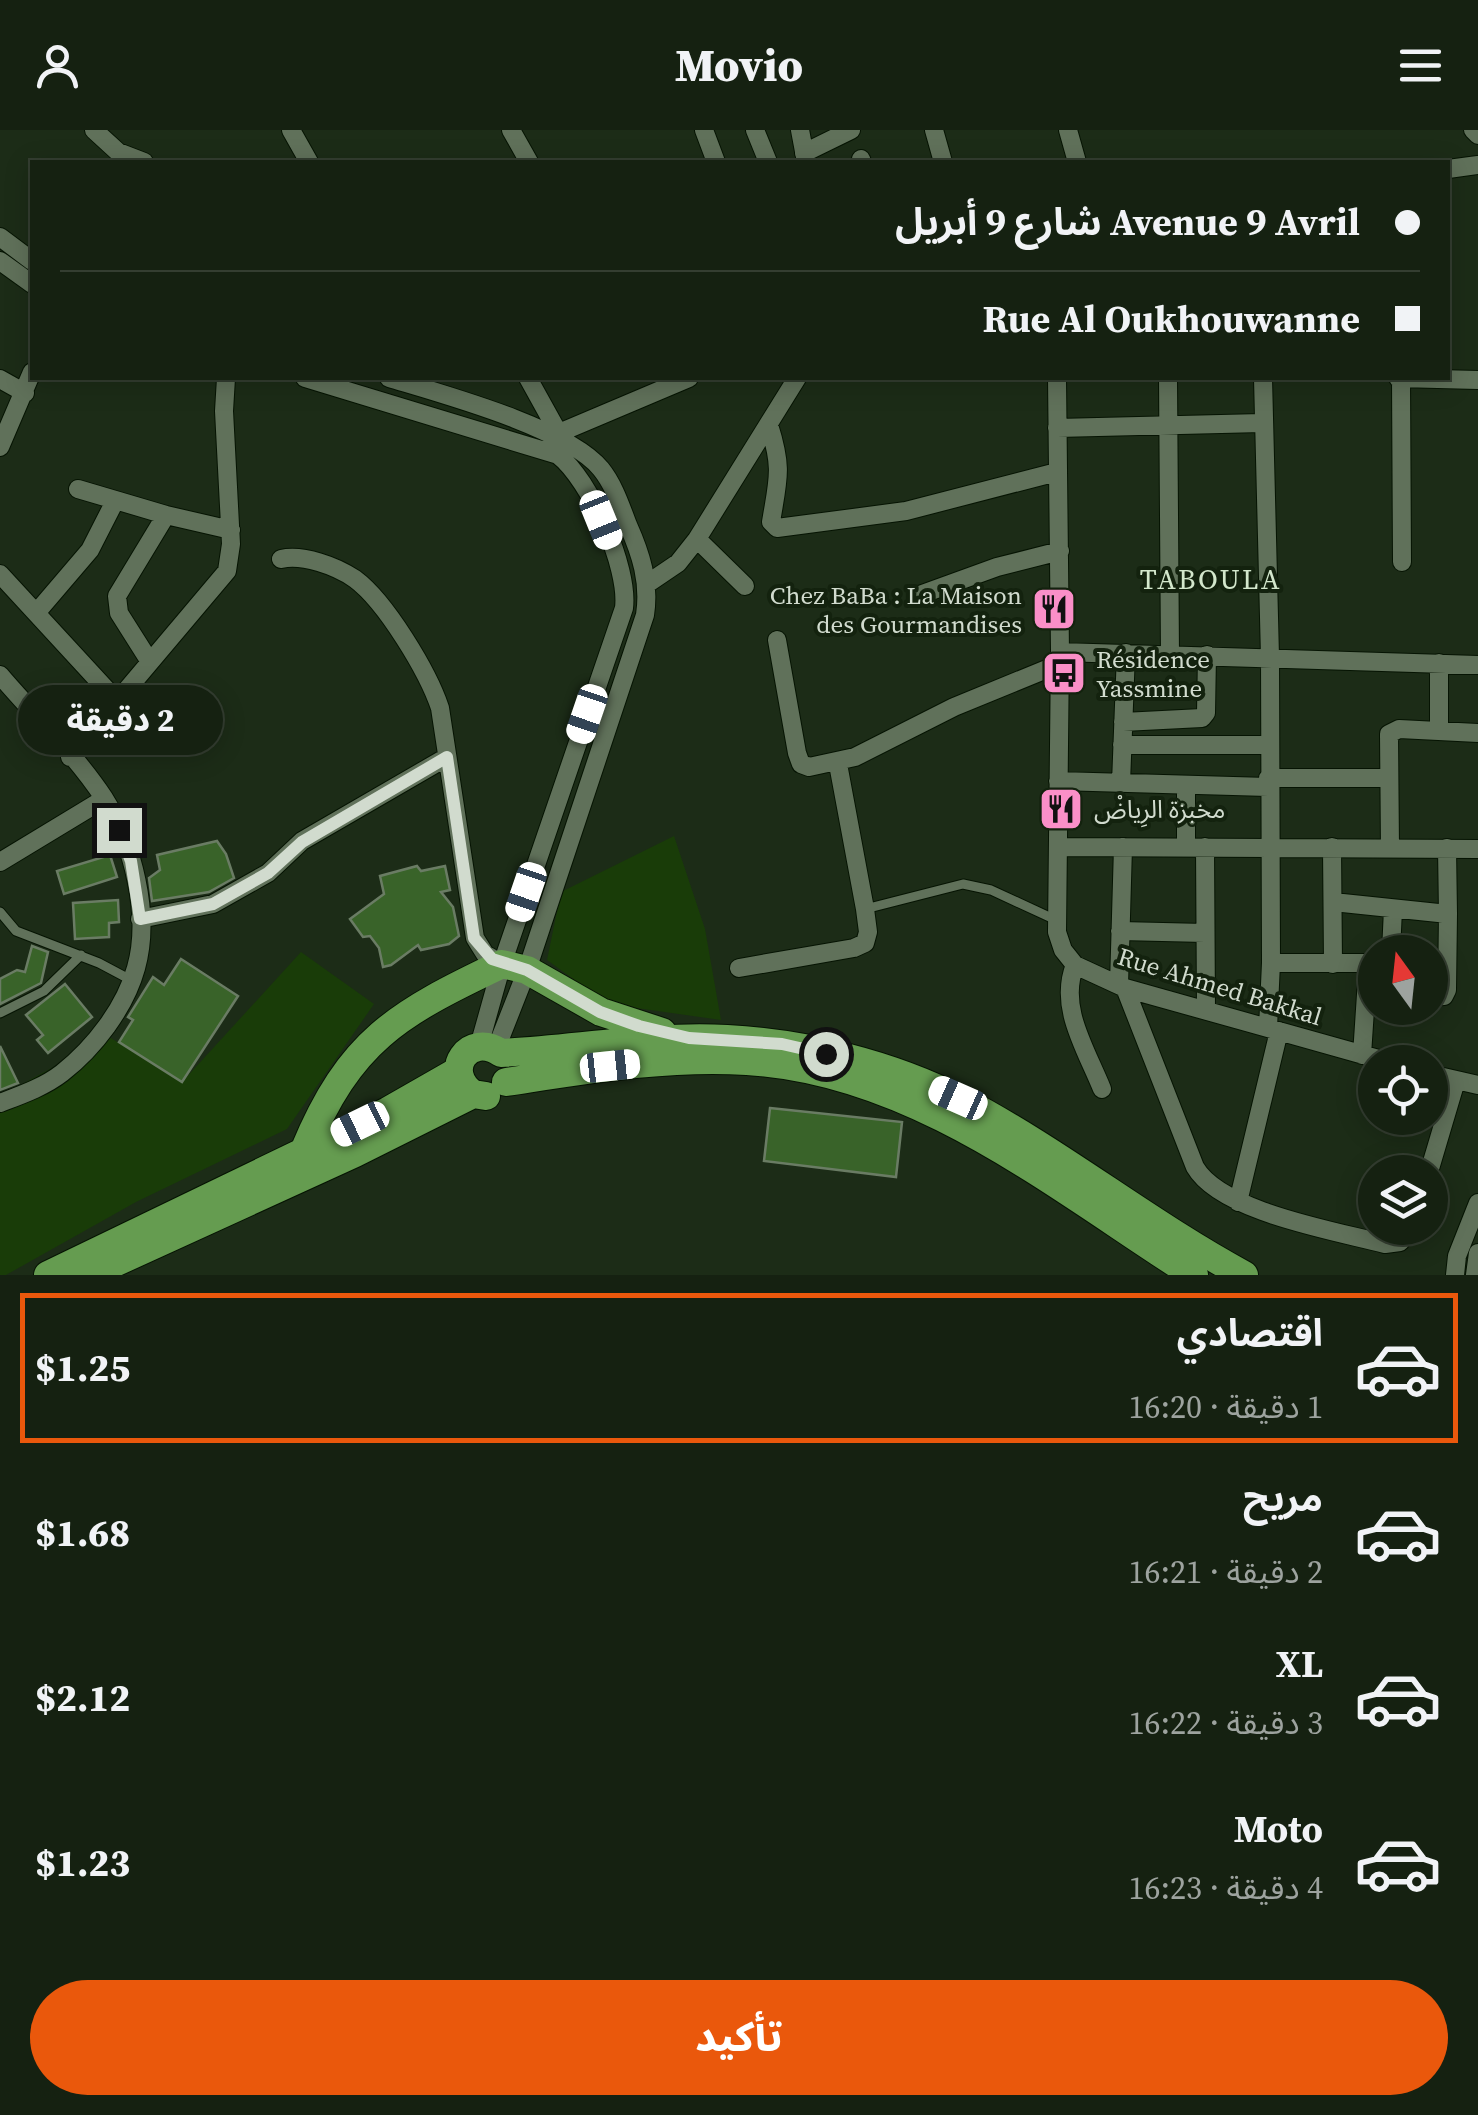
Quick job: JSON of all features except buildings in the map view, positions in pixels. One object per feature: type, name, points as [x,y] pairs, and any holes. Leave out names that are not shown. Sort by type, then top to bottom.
[{"type":"highway","points":[[304,1152],[335,1087],[376,1037],[420,1004],[514,967],[600,1012],[689,1038]]},
{"type":"highway","points":[[466,1082],[464,1055],[492,1050],[689,1038],[782,1044],[914,1078],[994,1118],[1151,1221],[1244,1275]]},
{"type":"highway","points":[[492,1050],[508,1064],[506,1082]]},
{"type":"highway","points":[[48,1275],[388,1111],[466,1082],[492,1094],[506,1082],[682,1060],[748,1061],[819,1073],[906,1101],[986,1141],[1194,1275]]},
{"type":"highway","points":[[88,1275],[355,1153],[466,1082]]},
{"type":"street","points":[[94,130],[118,152],[139,160]]},
{"type":"street","points":[[291,130],[307,160]]},
{"type":"street","points":[[511,130],[521,160]]},
{"type":"street","points":[[704,130],[715,160]]},
{"type":"street","points":[[755,130],[767,160]]},
{"type":"street","points":[[800,130],[806,158],[852,130]]},
{"type":"street","points":[[934,130],[942,160]]},
{"type":"street","points":[[1068,130],[1076,160]]},
{"type":"street","points":[[1450,169],[1478,165]]},
{"type":"street","points":[[0,237],[30,260]]},
{"type":"street","points":[[0,262],[30,283]]},
{"type":"street","points":[[0,446],[30,378]]},
{"type":"street","points":[[0,379],[25,393]]},
{"type":"street","points":[[1450,379],[1478,380]]},
{"type":"street","points":[[70,757],[227,571],[231,530],[226,380]]},
{"type":"street","points":[[313,380],[553,440],[683,380]]},
{"type":"street","points":[[402,380],[427,384],[553,440],[602,470],[638,547],[647,584],[645,614],[514,967],[492,1050]]},
{"type":"street","points":[[492,1050],[626,594],[621,570],[585,484],[553,440],[529,380]]},
{"type":"street","points":[[647,584],[678,563],[698,539],[797,380]]},
{"type":"street","points":[[1056,380],[1060,551],[1057,926],[1063,950],[1075,965],[1068,986],[1070,1010],[1102,1089]]},
{"type":"street","points":[[1168,380],[1170,654]]},
{"type":"street","points":[[1238,1202],[1274,1029],[1263,380]]},
{"type":"street","points":[[1399,380],[1402,562]]},
{"type":"street","points":[[1057,428],[1262,423]]},
{"type":"street","points":[[769,425],[779,460],[771,522],[774,528],[906,511],[1057,472]]},
{"type":"street","points":[[78,489],[166,516],[231,530]]},
{"type":"street","points":[[37,612],[90,550],[115,501]]},
{"type":"street","points":[[150,662],[119,612],[116,596],[166,516]]},
{"type":"street","points":[[698,539],[745,586]]},
{"type":"street","points":[[918,596],[997,567],[1060,551]]},
{"type":"street","points":[[281,558],[295,556],[316,562],[354,579],[397,631],[431,685],[440,708],[474,938],[485,954],[514,967]]},
{"type":"street","points":[[0,574],[117,700]]},
{"type":"street","points":[[777,640],[799,760],[810,768],[838,764],[1060,658],[1126,653],[1478,665]]},
{"type":"street","points":[[1120,783],[1126,653]]},
{"type":"street","points":[[1123,722],[1202,718],[1206,713],[1208,655]]},
{"type":"street","points":[[1439,664],[1439,729]]},
{"type":"street","points":[[0,675],[104,799],[131,861],[140,919],[139,950],[132,980],[107,1024],[78,1058],[46,1083],[0,1103]]},
{"type":"street","points":[[1390,848],[1388,738],[1392,731],[1439,729],[1478,733]]},
{"type":"street","points":[[1122,745],[1269,745]]},
{"type":"street","points":[[140,919],[213,904],[268,873],[302,842],[447,757]]},
{"type":"street","points":[[739,968],[861,946],[867,938],[838,764]]},
{"type":"street","points":[[1058,781],[1186,785],[1388,778]]},
{"type":"street","points":[[1186,785],[1186,846]]},
{"type":"street","points":[[0,862],[104,799]]},
{"type":"street","points":[[1205,846],[1206,1010]]},
{"type":"street","points":[[1058,847],[1478,849]]},
{"type":"street","points":[[1123,847],[1122,986],[1198,1173],[1238,1202],[1358,1236]]},
{"type":"street","points":[[1332,848],[1333,964]]},
{"type":"street","points":[[1447,848],[1448,935]]},
{"type":"street","points":[[1333,902],[1448,914]]},
{"type":"street","points":[[1392,935],[1393,908]]},
{"type":"street","points":[[1120,931],[1205,933]]},
{"type":"street","points":[[1271,963],[1358,964]]},
{"type":"street","name":"Rue Ahmed Bakkal","points":[[1075,965],[1122,986],[1358,1054]]},
{"type":"street","points":[[1448,1079],[1478,1085]]},
{"type":"street","points":[[1433,1155],[1456,1081]]},
{"type":"street","points":[[1455,1275],[1457,1256],[1478,1203]]},
{"type":"street","points":[[1475,1275],[1478,1253]]},
{"type":"lane","points":[[865,909],[963,884],[991,890],[1057,926]]},
{"type":"lane","points":[[0,912],[16,932],[81,955],[132,980]]},
{"type":"lane","points":[[0,1013],[44,992],[81,955]]},
{"type":"green space","points":[[674,836],[705,929],[721,1020],[608,1004],[547,960],[561,892]]},
{"type":"green space","points":[[301,952],[374,1004],[287,1129],[136,1202],[0,1275],[0,1096],[109,1037],[183,1081]]},
{"type":"place","name":"Chez BaBa : La Maison des Gourmandises","points":[[1054,609]]},
{"type":"place","name":"Résidence Yassmine","points":[[1064,673]]},
{"type":"place","name":"مخبزة الرِياضْ","points":[[1061,809]]},
{"type":"district","name":"TABOULA","points":[[1211,579]]},
{"type":"route","points":[[119,830],[131,861],[140,919],[213,904],[268,873],[302,842],[447,757],[474,938],[492,959],[527,970],[600,1012],[639,1026],[689,1038],[782,1044],[826,1054]]}]
